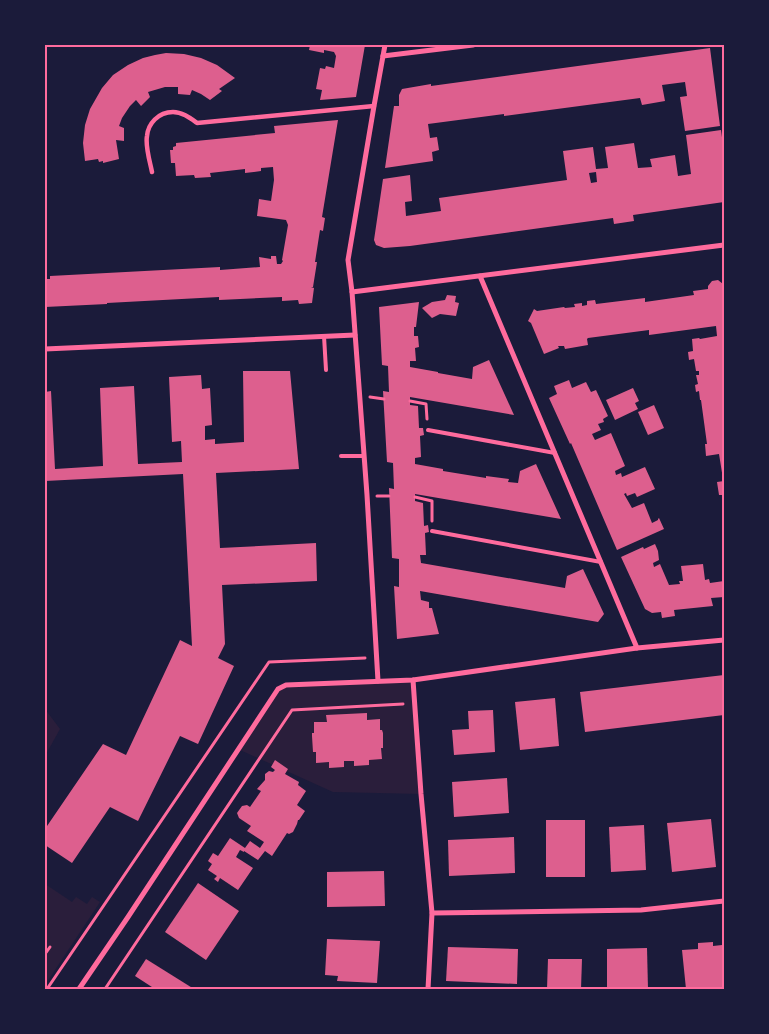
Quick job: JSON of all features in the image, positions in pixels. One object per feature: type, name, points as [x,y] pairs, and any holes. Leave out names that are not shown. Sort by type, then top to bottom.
[{"type":"street","points":[[378,681],[364,456],[348,260],[385,45]]},
{"type":"street","points":[[383,56],[473,45]]},
{"type":"street","points":[[152,172],[146,138],[150,123],[160,116],[172,112],[188,116],[197,123],[374,106]]},
{"type":"street","points":[[352,292],[724,245]]},
{"type":"street","points":[[480,276],[637,648]]},
{"type":"street","points":[[45,349],[355,335]]},
{"type":"street","points":[[79,989],[278,689],[286,684],[413,680],[637,648],[724,640]]},
{"type":"street","points":[[413,680],[432,913],[428,989]]},
{"type":"street","points":[[432,913],[641,910],[724,901]]},
{"type":"lane","points":[[324,336],[326,370]]},
{"type":"lane","points":[[428,430],[555,453]]},
{"type":"lane","points":[[341,456],[364,456]]},
{"type":"lane","points":[[432,531],[601,562]]},
{"type":"path","points":[[410,401],[426,404],[428,430]]},
{"type":"path","points":[[415,498],[432,501],[432,531]]},
{"type":"path","points":[[47,989],[269,662],[376,657]]},
{"type":"path","points":[[105,989],[292,710],[415,703]]},
{"type":"path","points":[[45,954],[50,947]]},
{"type":"shaded area","points":[[413,680],[421,794],[333,792],[238,749],[278,689],[286,685]]},
{"type":"shaded area","points":[[45,709],[60,729],[45,756]]},
{"type":"shaded area","points":[[45,884],[72,902],[76,897],[87,904],[92,897],[100,902],[45,985]]},
{"type":"building","points":[[310,45],[365,45],[356,97],[320,100],[322,90],[316,89],[320,68],[325,69],[326,66],[334,68],[336,56],[334,52],[324,50],[324,53],[309,50]]},
{"type":"building","points":[[710,48],[720,126],[685,131],[680,97],[687,96],[685,82],[662,85],[665,101],[642,105],[640,98],[428,124],[430,138],[437,137],[439,150],[432,152],[433,161],[385,168],[394,106],[399,106],[399,95],[402,89]]},
{"type":"building","points":[[166,53],[184,54],[201,58],[217,65],[235,78],[219,89],[222,91],[210,100],[192,90],[190,95],[178,94],[178,87],[165,87],[148,92],[150,97],[141,106],[136,100],[122,118],[119,126],[124,128],[124,141],[116,140],[119,159],[103,163],[103,161],[99,162],[98,159],[85,161],[83,143],[85,125],[90,109],[102,88],[113,75],[128,65],[143,58]]},
{"type":"building","points":[[338,120],[322,217],[325,218],[323,231],[320,230],[315,262],[317,262],[313,287],[311,287],[314,288],[312,303],[299,304],[298,300],[282,301],[282,297],[219,300],[219,297],[45,307],[45,279],[50,279],[50,276],[220,267],[220,270],[260,267],[259,257],[271,259],[271,256],[276,256],[277,264],[281,264],[288,225],[286,220],[257,216],[259,199],[271,201],[274,180],[273,167],[261,168],[261,171],[245,173],[245,169],[210,173],[211,177],[195,178],[194,175],[176,176],[175,163],[171,163],[170,150],[173,150],[176,143],[275,133],[274,126]]},
{"type":"building","points":[[721,130],[724,152],[724,202],[633,215],[634,221],[614,224],[613,218],[384,248],[376,245],[374,240],[383,179],[410,175],[412,201],[405,202],[406,216],[441,211],[439,198],[567,180],[563,151],[593,147],[596,169],[608,168],[605,147],[634,143],[638,168],[652,167],[650,159],[675,155],[678,176],[691,174],[686,135]],"holes":[[[596,172],[597,182],[591,183],[589,173]]]},
{"type":"building","points":[[718,280],[724,287],[724,479],[719,454],[706,456],[705,444],[707,444],[701,400],[699,391],[696,392],[695,385],[698,384],[696,375],[699,375],[699,371],[696,371],[694,359],[689,360],[688,352],[693,351],[692,339],[717,336],[716,326],[649,335],[649,330],[588,338],[588,345],[565,349],[564,346],[558,346],[559,348],[544,354],[531,323],[528,321],[534,309],[537,311],[575,307],[574,304],[582,303],[582,306],[587,305],[587,301],[595,300],[596,304],[645,298],[645,302],[694,295],[693,291],[708,289],[712,281]]},
{"type":"building","points":[[447,295],[456,296],[455,302],[459,303],[456,316],[440,314],[432,318],[422,308],[432,302],[445,300]]},
{"type":"building","points":[[419,302],[414,336],[418,336],[419,347],[415,348],[416,361],[410,361],[410,367],[472,379],[473,367],[489,360],[514,415],[410,397],[410,405],[418,406],[419,428],[423,428],[424,435],[420,436],[421,457],[415,458],[415,464],[486,478],[486,476],[509,479],[508,482],[518,483],[520,471],[536,464],[561,519],[415,494],[415,501],[423,503],[424,526],[428,525],[429,532],[425,533],[426,555],[420,555],[421,563],[565,588],[567,576],[583,569],[604,614],[598,622],[420,591],[421,600],[429,602],[429,608],[432,608],[439,634],[397,639],[394,586],[399,587],[399,559],[392,558],[389,488],[394,489],[393,463],[387,462],[383,391],[389,392],[388,366],[382,365],[379,307]]},
{"type":"building","points":[[243,371],[290,371],[299,469],[216,473],[220,548],[316,543],[317,581],[222,585],[225,644],[218,658],[234,666],[198,744],[180,736],[138,821],[110,807],[72,863],[45,845],[45,829],[103,744],[126,755],[180,640],[192,646],[183,474],[45,481],[45,392],[51,391],[55,469],[103,466],[100,388],[134,386],[138,464],[182,462],[181,441],[172,442],[169,377],[201,375],[202,389],[210,388],[212,425],[205,426],[205,440],[215,439],[215,444],[244,442]]},
{"type":"building","points":[[569,380],[572,388],[586,382],[591,392],[596,390],[608,416],[603,419],[604,422],[598,424],[601,430],[592,434],[595,440],[611,433],[625,466],[615,471],[616,475],[621,473],[622,477],[645,467],[655,489],[637,497],[635,493],[627,496],[626,493],[624,494],[632,508],[644,503],[652,523],[659,518],[664,529],[617,550],[571,443],[549,398],[557,394],[554,386]]},
{"type":"building","points":[[633,388],[639,401],[635,403],[638,409],[615,420],[606,400]]},
{"type":"building","points":[[654,405],[664,428],[648,435],[638,412]]},
{"type":"building","points":[[724,481],[724,495],[719,495],[717,482]]},
{"type":"building","points":[[655,544],[659,560],[653,563],[654,567],[660,564],[669,585],[680,584],[679,581],[683,581],[681,566],[703,564],[705,580],[709,579],[710,583],[724,581],[724,597],[711,598],[713,606],[674,610],[675,616],[662,618],[661,612],[652,613],[645,609],[621,557]]},
{"type":"building","points":[[724,675],[724,715],[585,732],[580,692]]},
{"type":"building","points":[[555,698],[559,746],[520,750],[515,702]]},
{"type":"building","points":[[493,710],[495,752],[454,755],[452,730],[469,729],[468,711]]},
{"type":"building","points":[[367,713],[367,720],[380,719],[380,730],[383,733],[382,759],[369,760],[369,765],[354,766],[354,761],[344,761],[344,767],[329,768],[329,762],[316,763],[316,752],[313,752],[312,736],[312,733],[314,733],[314,722],[327,722],[326,715]]},
{"type":"building","points":[[275,760],[288,769],[285,774],[299,782],[298,785],[306,791],[297,805],[305,811],[298,820],[293,832],[287,833],[272,856],[265,851],[258,860],[240,850],[236,857],[253,868],[238,890],[220,878],[218,882],[214,879],[217,876],[208,870],[212,864],[208,861],[213,853],[218,856],[230,838],[245,848],[250,841],[260,848],[264,842],[247,831],[251,826],[239,818],[237,813],[242,806],[247,805],[250,807],[261,791],[257,789],[265,780],[265,774],[275,770],[271,767]]},
{"type":"building","points":[[507,778],[509,813],[454,817],[452,782]]},
{"type":"building","points":[[711,819],[716,867],[672,872],[667,823]]},
{"type":"building","points":[[546,820],[585,820],[585,877],[546,877]]},
{"type":"building","points":[[644,825],[646,870],[611,872],[609,827]]},
{"type":"building","points":[[514,837],[515,873],[449,876],[448,840]]},
{"type":"building","points":[[384,871],[385,906],[327,907],[327,872]]},
{"type":"building","points":[[198,883],[239,911],[206,960],[165,932]]},
{"type":"building","points":[[327,939],[380,941],[377,983],[337,981],[338,976],[325,975]]},
{"type":"building","points":[[713,942],[713,946],[722,945],[724,989],[686,989],[682,950],[698,949],[698,943]]},
{"type":"building","points":[[448,947],[518,949],[517,984],[446,981]]},
{"type":"building","points":[[647,948],[648,989],[607,989],[607,949]]},
{"type":"building","points":[[146,959],[194,989],[155,989],[135,976]]},
{"type":"building","points":[[548,959],[582,959],[581,989],[547,989]]}]
